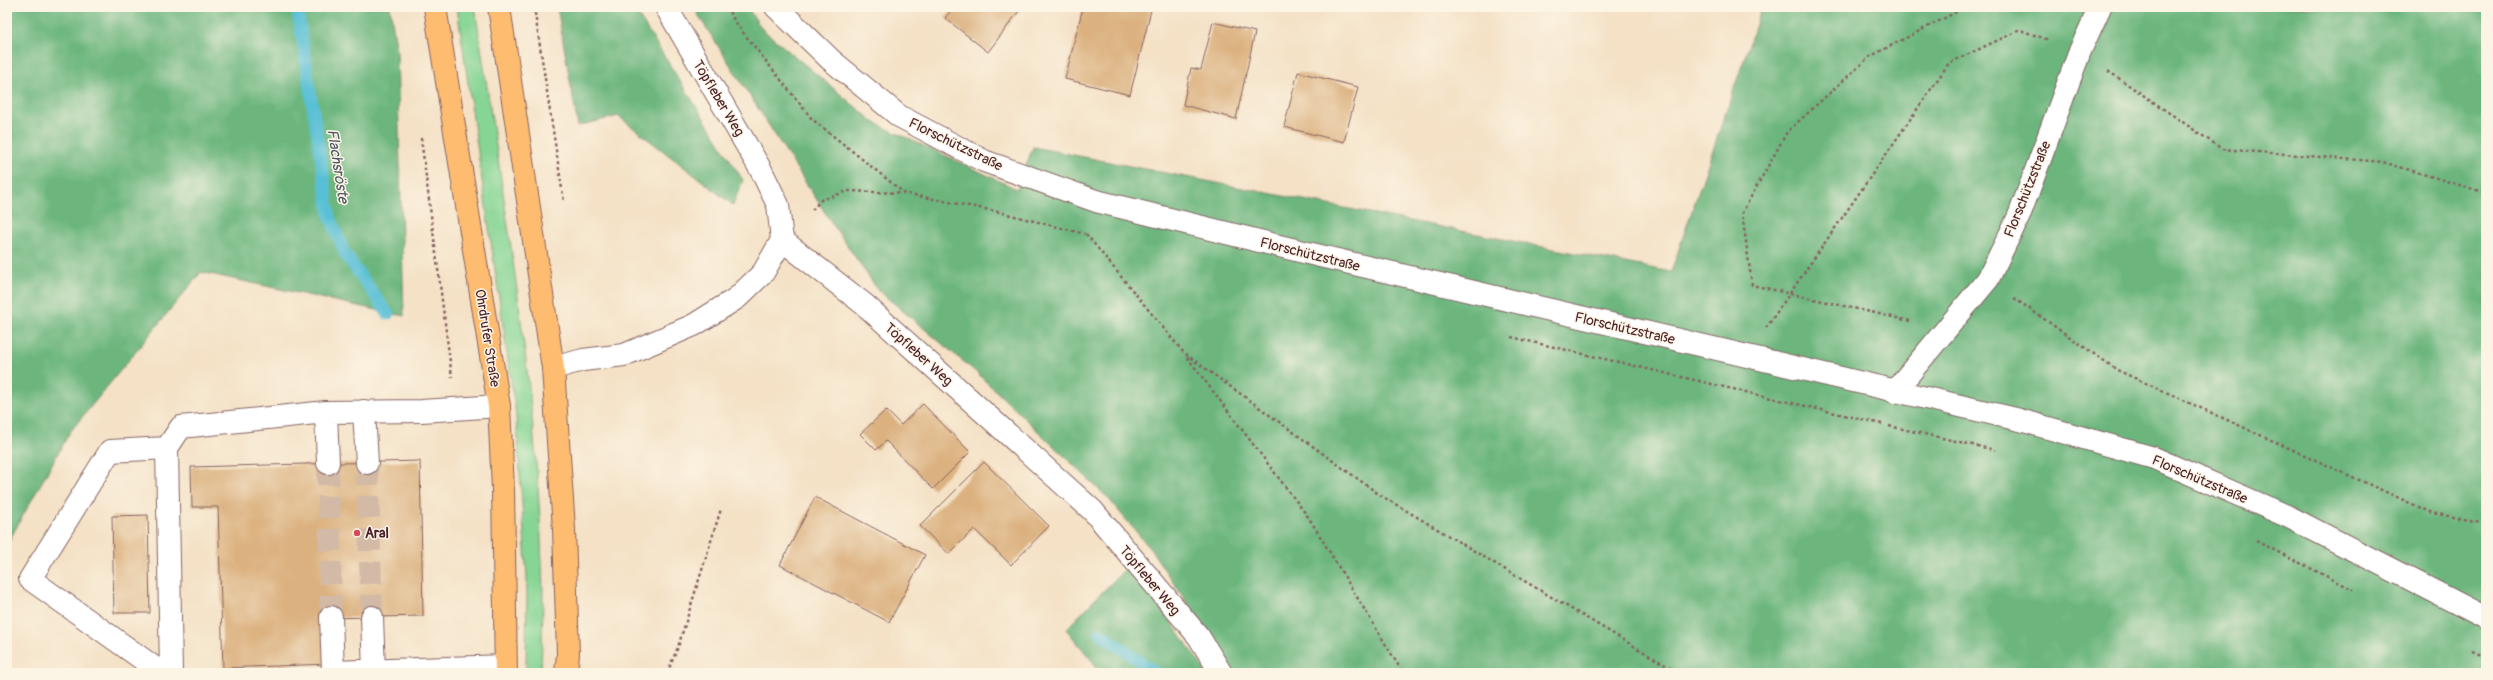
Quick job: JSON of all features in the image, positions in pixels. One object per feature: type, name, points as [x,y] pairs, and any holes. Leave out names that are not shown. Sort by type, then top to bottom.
[{"type":"main road","name":"Ohrdrufer Straße","points":[[434,7],[499,406],[503,489],[505,669]]},
{"type":"main road","points":[[499,7],[553,368],[564,529],[568,654],[566,673]]},
{"type":"street","name":"Töpfleber Weg","points":[[666,7],[761,170],[778,205],[782,240],[865,305],[1093,511],[1199,638],[1221,673]]},
{"type":"street","name":"Florschützstraße","points":[[776,7],[831,60],[899,116],[984,161],[1096,201],[1894,392],[2020,420],[2154,458],[2289,517],[2486,618]]},
{"type":"street","name":"Florschützstraße","points":[[1894,392],[1988,280],[2019,216],[2080,51],[2100,7]]},
{"type":"street","points":[[553,368],[583,360],[624,355],[694,325],[737,298],[763,274],[782,240]]},
{"type":"street","points":[[171,673],[167,448],[181,427],[326,412],[456,410],[499,406]]},
{"type":"street","points":[[364,411],[366,462]]},
{"type":"street","points":[[326,412],[328,463]]},
{"type":"street","points":[[162,673],[30,579],[110,451],[167,448]]},
{"type":"street","points":[[372,617],[374,671]]},
{"type":"street","points":[[331,618],[324,673],[505,669]]},
{"type":"path","points":[[726,7],[738,26],[812,119],[903,193]]},
{"type":"path","points":[[1946,329],[1752,285],[1742,213],[1787,132],[1869,57],[1966,7]]},
{"type":"path","points":[[420,133],[456,410]]},
{"type":"path","points":[[782,240],[821,200],[848,191],[903,193],[995,211],[1093,236]]},
{"type":"path","points":[[1086,234],[1184,353],[1309,518],[1403,673]]},
{"type":"path","points":[[1988,280],[2117,370],[2432,513],[2486,523]]},
{"type":"path","points":[[1508,336],[1996,450]]},
{"type":"path","points":[[1184,353],[1380,495],[1679,673]]},
{"type":"path","points":[[667,673],[678,647],[721,509]]},
{"type":"path","points":[[2253,539],[2359,592]]},
{"type":"path","points":[[2465,646],[2486,656]]},
{"type":"green space","points":[[7,7],[390,7],[397,52],[404,316],[201,272],[70,432],[7,544]]},
{"type":"green space","points":[[457,7],[475,7],[525,355],[539,495],[543,606],[541,673],[526,673],[527,578],[516,415]]},
{"type":"green space","points":[[557,7],[633,7],[743,180],[733,205],[618,116],[578,126]]},
{"type":"green space","points":[[693,7],[747,7],[762,29],[875,123],[1017,189],[1033,147],[1671,272],[1762,7],[2486,7],[2486,673],[1235,673],[1149,547],[1107,497],[977,373],[878,290],[833,225]]},
{"type":"green space","points":[[1130,564],[1207,673],[1102,673],[1066,629]]},
{"type":"building","points":[[954,7],[1022,7],[988,52],[945,18]]},
{"type":"building","points":[[1083,7],[1140,7],[1151,10],[1130,95],[1065,79]]},
{"type":"building","points":[[1213,22],[1255,32],[1236,119],[1183,105],[1191,68],[1201,70]]},
{"type":"building","points":[[1298,72],[1358,87],[1344,142],[1284,127]]},
{"type":"building","points":[[923,404],[970,452],[933,489],[886,441],[876,450],[860,434],[886,410],[901,425]]},
{"type":"building","points":[[420,461],[423,616],[328,618],[329,664],[223,668],[218,507],[192,507],[191,467]]},
{"type":"building","points":[[984,462],[1049,526],[1011,565],[974,529],[949,554],[920,526]]},
{"type":"building","points":[[815,497],[925,555],[889,622],[780,565]]},
{"type":"building","points":[[148,515],[150,613],[114,613],[112,516]]},
{"type":"waterway","name":"Flachsröste","points":[[297,7],[330,217],[345,254],[388,314]]},
{"type":"waterway","name":"Flachsröste","points":[[1100,633],[1156,673]]},
{"type":"tunnel","points":[[328,463],[331,617]]},
{"type":"tunnel","points":[[367,463],[372,617]]},
{"type":"place","name":"Aral","points":[[357,533]]}]
